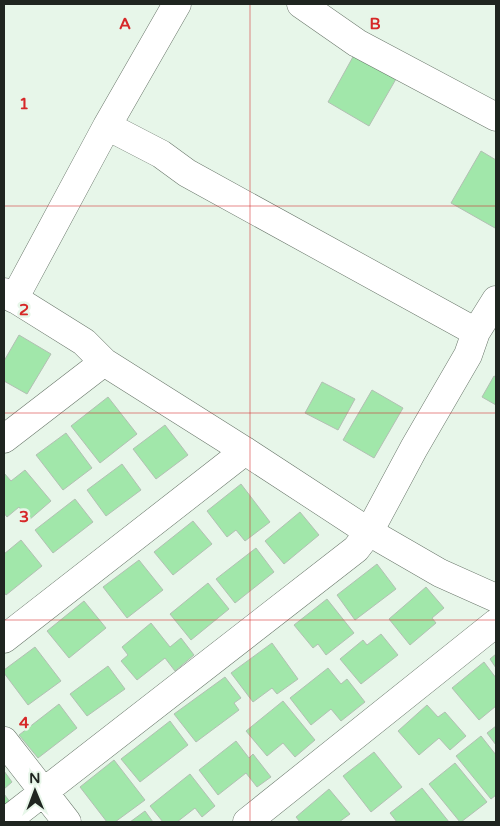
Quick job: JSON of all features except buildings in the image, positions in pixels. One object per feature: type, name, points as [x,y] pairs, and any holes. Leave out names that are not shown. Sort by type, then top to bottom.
[{"type":"street","points":[[177,4],[9,296],[84,342],[104,362],[369,532],[440,573],[496,598]]},
{"type":"street","points":[[301,4],[357,43],[496,117]]},
{"type":"street","points":[[107,126],[161,154],[187,173],[476,332]]},
{"type":"street","points":[[5,822],[356,549],[369,532],[414,448],[468,355],[476,332],[496,300]]},
{"type":"street","points":[[4,439],[104,362]]},
{"type":"street","points":[[4,640],[245,451]]},
{"type":"street","points":[[247,822],[496,623]]},
{"type":"street","points":[[4,741],[67,822]]}]
